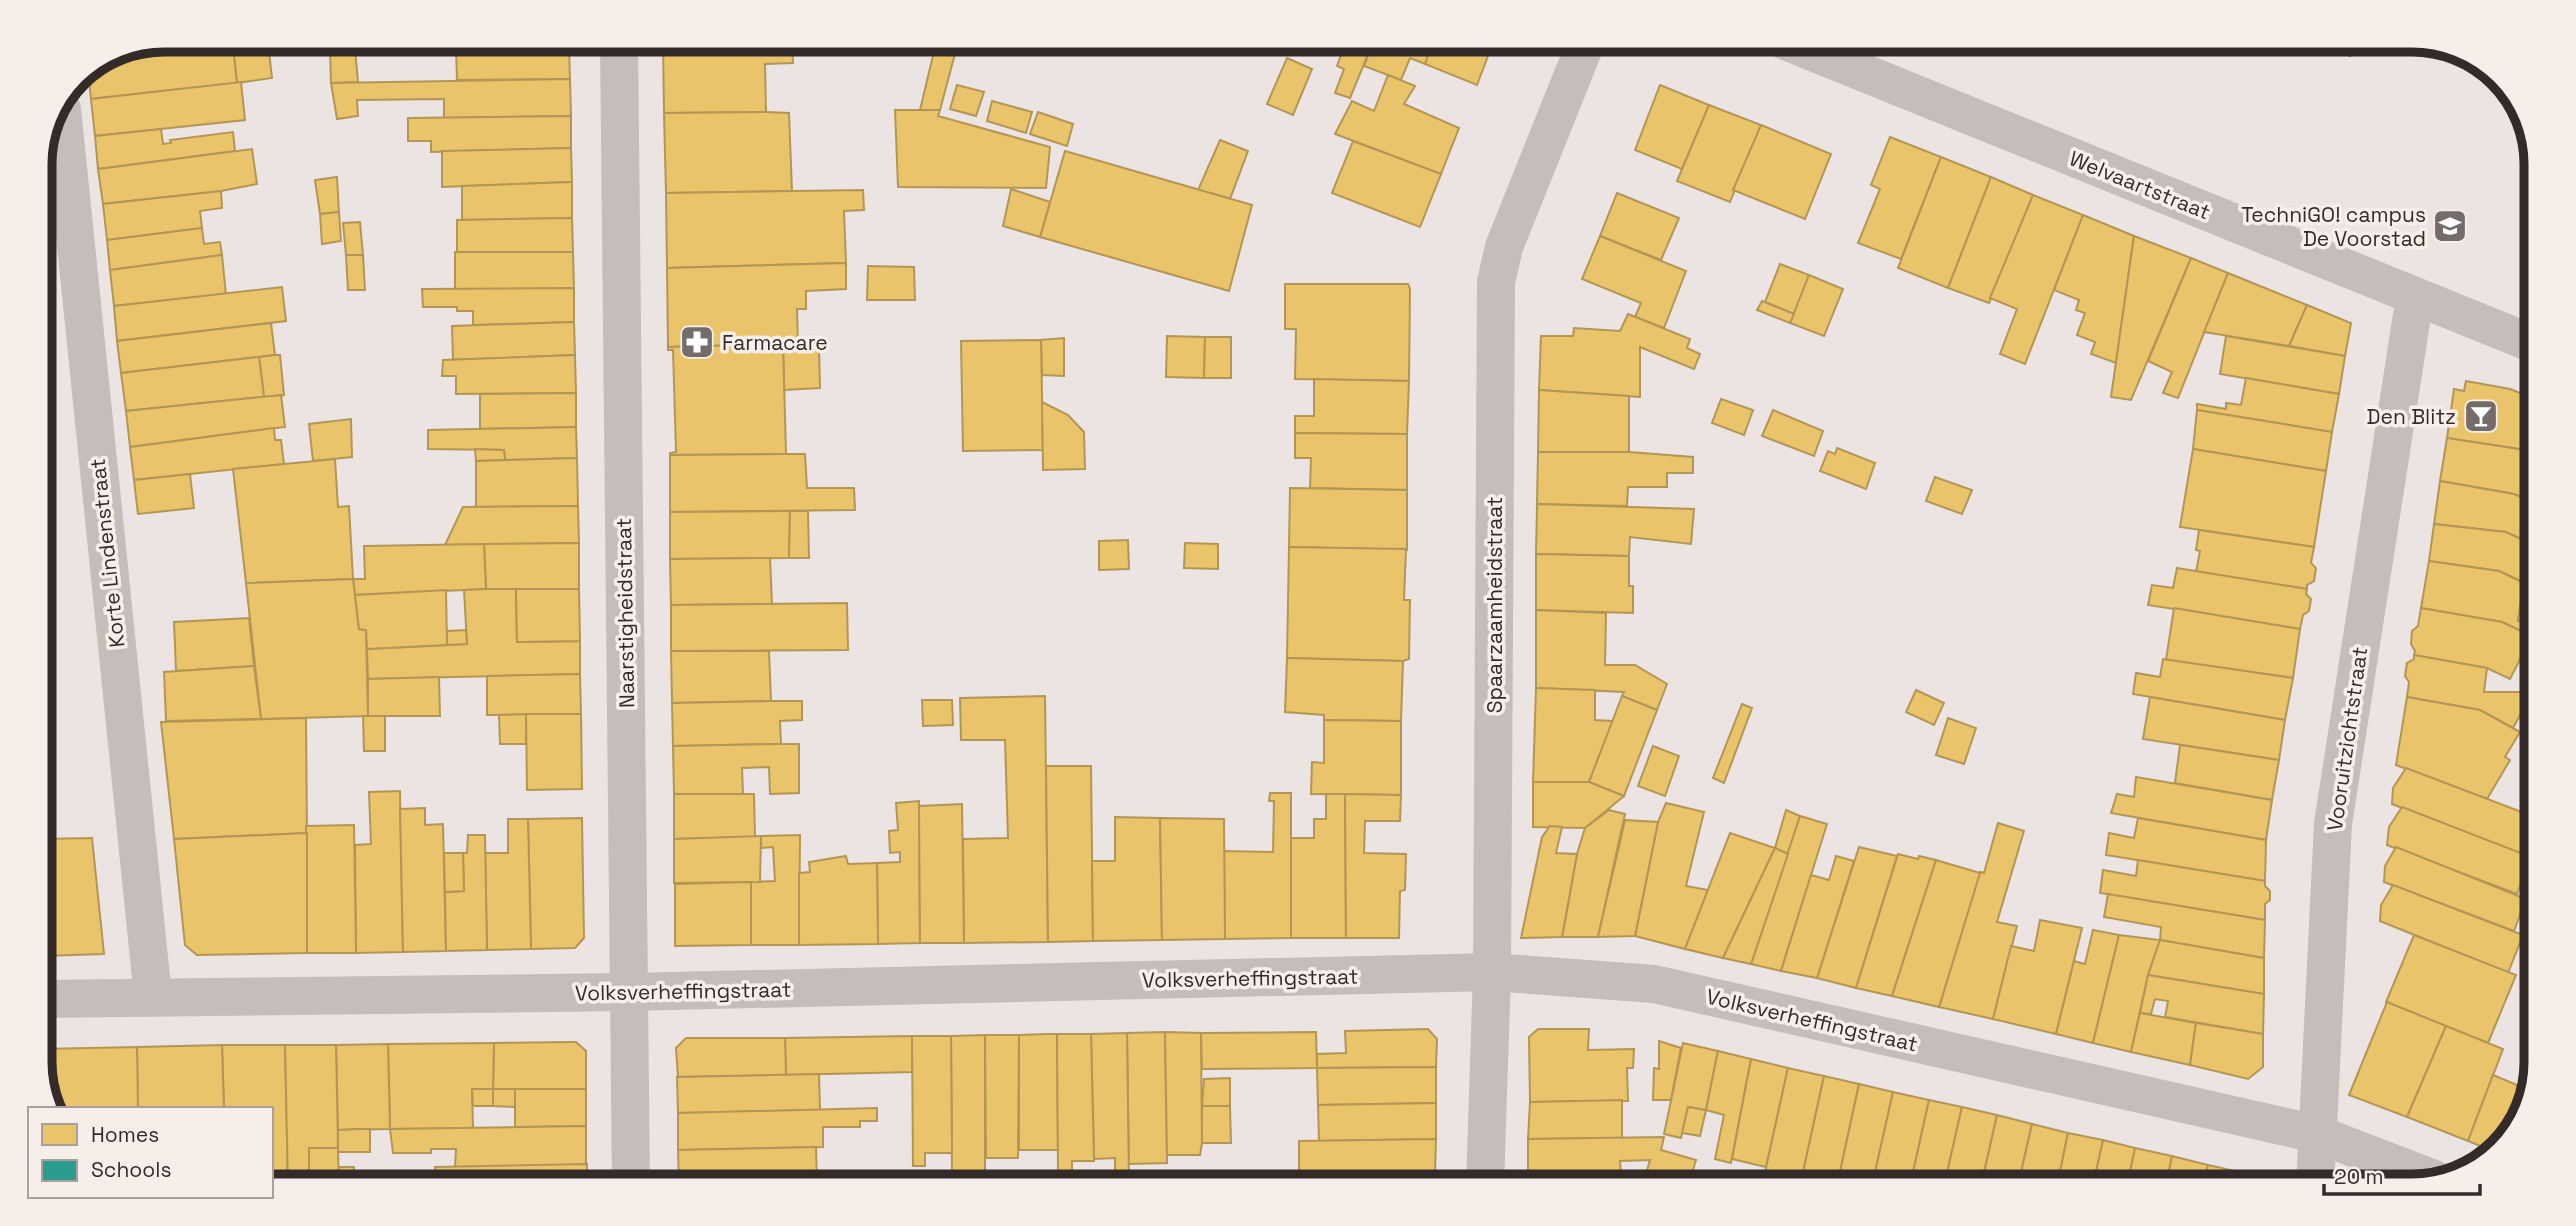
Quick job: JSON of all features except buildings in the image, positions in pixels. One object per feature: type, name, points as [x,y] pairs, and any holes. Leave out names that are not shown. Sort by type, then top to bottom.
[{"type":"street","name":"Naarstigheidstraat","points":[[619,52],[631,1174]]},
{"type":"street","name":"Spaarzaamheidstraat","points":[[1485,1174],[1492,972],[1496,282],[1504,247],[1582,52]]},
{"type":"street","name":"Welvaartstraat","points":[[1813,52],[2523,340]]},
{"type":"street","name":"Korte Lindenstraat","points":[[63,118],[153,997]]},
{"type":"street","name":"Vooruitzichtstraat","points":[[2315,1174],[2333,824],[2415,296]]},
{"type":"street","name":"Volksverheffingstraat","points":[[53,999],[628,992],[1492,972],[1654,984],[2317,1134],[2420,1173]]},
{"type":"place","name":"TechniGO! campus De Voorstad","points":[[2450,226]]},
{"type":"place","name":"Farmacare","points":[[697,342]]},
{"type":"place","name":"Den Blitz","points":[[2481,416]]}]
